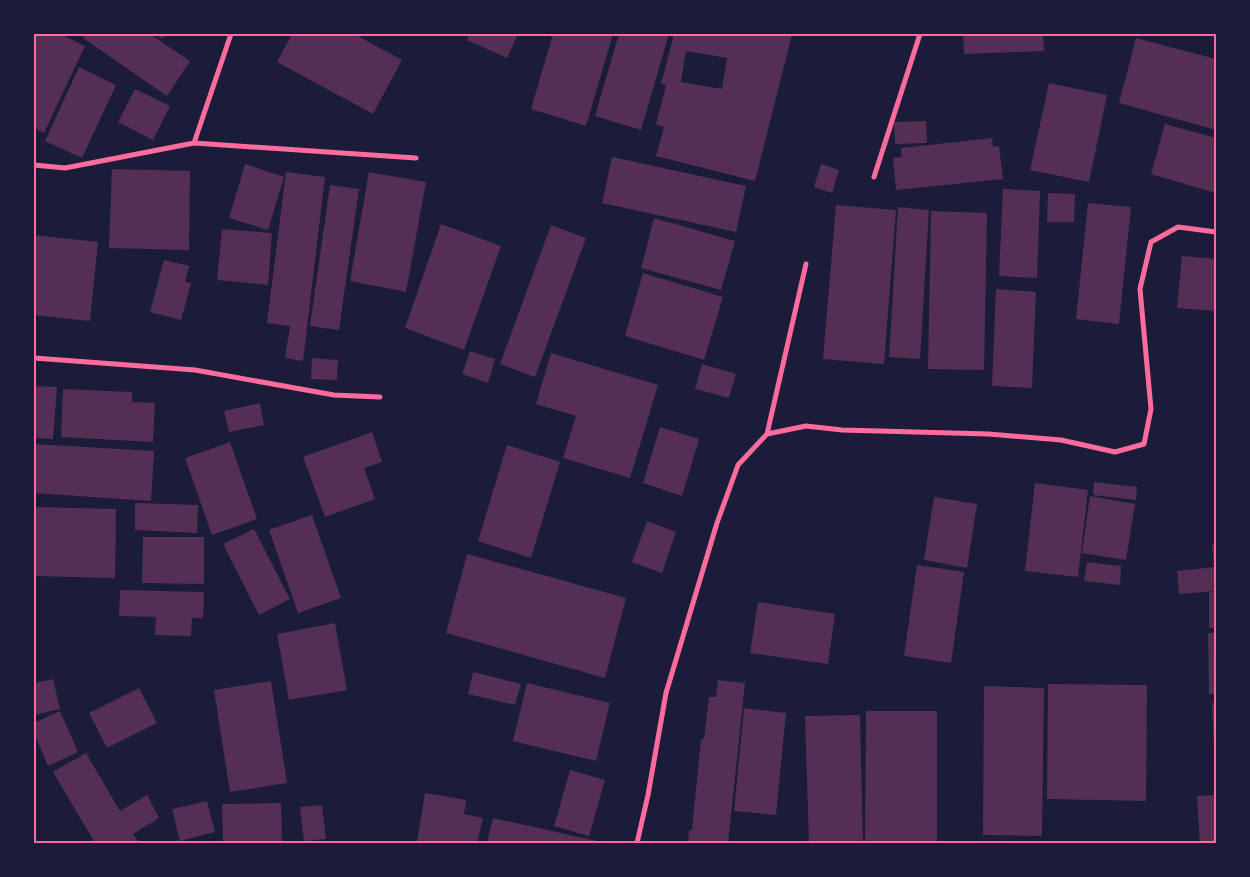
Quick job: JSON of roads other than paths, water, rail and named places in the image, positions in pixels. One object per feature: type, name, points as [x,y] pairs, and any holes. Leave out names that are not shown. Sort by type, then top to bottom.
[{"type":"street","points":[[194,144],[231,34]]},
{"type":"street","points":[[874,177],[920,34]]},
{"type":"street","points":[[34,165],[65,168],[194,144],[416,158]]},
{"type":"street","points":[[767,434],[806,426],[842,430],[989,434],[1061,440],[1115,452],[1144,444],[1151,409],[1140,289],[1151,242],[1178,227],[1216,232]]},
{"type":"street","points":[[637,843],[648,795],[666,692],[717,524],[738,465],[767,434],[806,264]]},
{"type":"street","points":[[34,358],[195,370],[334,395],[380,397]]}]
